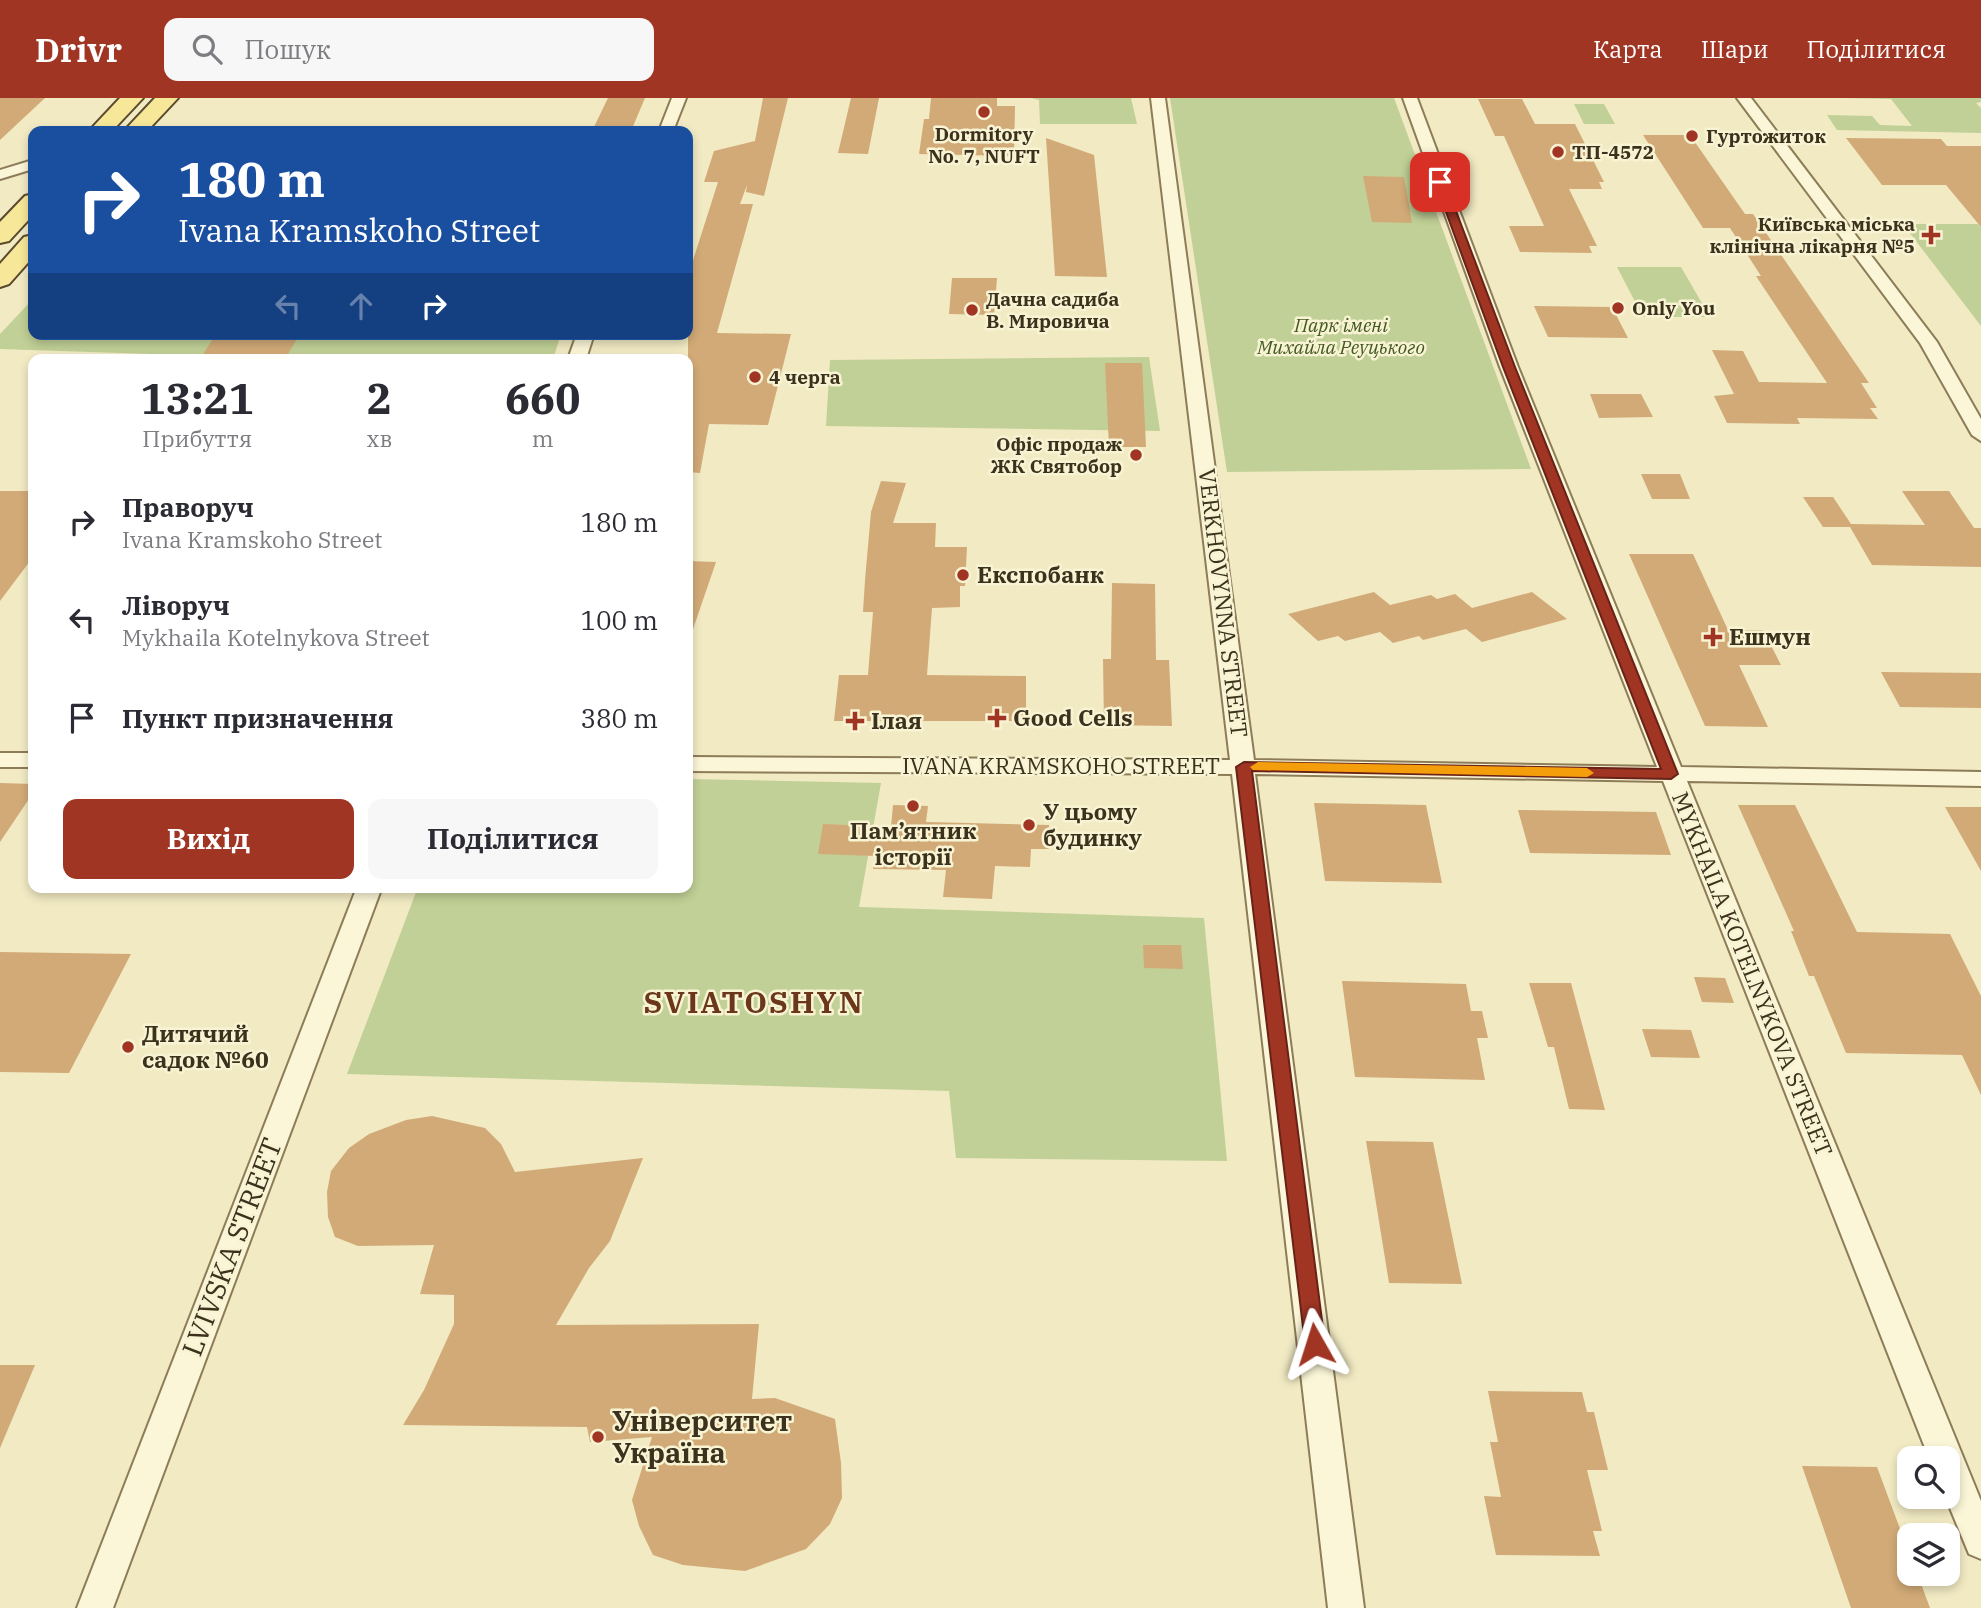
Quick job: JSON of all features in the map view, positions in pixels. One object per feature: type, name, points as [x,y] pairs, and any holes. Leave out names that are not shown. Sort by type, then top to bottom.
[{"type":"main road","points":[[105,126],[132,98]]},
{"type":"main road","points":[[140,126],[167,98]]},
{"type":"main road","points":[[0,236],[28,206]]},
{"type":"main road","points":[[0,279],[28,248]]},
{"type":"street","points":[[668,126],[680,98]]},
{"type":"street","name":"VERKHOVYNNA STREET","points":[[1158,98],[1244,767],[1346,1608]]},
{"type":"street","name":"MYKHAILA KOTELNYKOVA STREET","points":[[1410,98],[1509,367],[1941,1446]]},
{"type":"street","points":[[1744,98],[1928,342],[1981,435]]},
{"type":"street","points":[[0,175],[28,166]]},
{"type":"street","points":[[0,760],[28,760]]},
{"type":"street","name":"IVANA KRAMSKOHO STREET","points":[[693,764],[1244,767],[1981,779]]},
{"type":"street","name":"LVIVSKA STREET","points":[[95,1608],[368,893]]},
{"type":"street","name":"MYKHAILA KOTELNYKOVA STREET","points":[[1960,1492],[1981,1544]]},
{"type":"green space","points":[[1031,98],[1131,98],[1137,124],[1040,124],[1039,100]]},
{"type":"green space","name":"Парк імені Михайла Реуцького","points":[[1170,98],[1394,98],[1531,469],[1227,472]]},
{"type":"green space","points":[[1843,98],[1981,98],[1981,102],[1976,103],[1981,108],[1981,133],[1837,130],[1827,115],[1872,116],[1880,125],[1912,126],[1891,99]]},
{"type":"green space","points":[[1574,104],[1604,104],[1615,124],[1584,124]]},
{"type":"green space","points":[[1903,224],[1978,224],[1981,227],[1981,326]]},
{"type":"green space","points":[[1617,267],[1681,267],[1710,317],[1643,317]]},
{"type":"green space","points":[[28,304],[28,340],[559,340],[555,354],[151,354],[0,349],[0,334]]},
{"type":"green space","points":[[1149,357],[1160,431],[826,426],[830,360]]},
{"type":"green space","points":[[693,779],[881,783],[859,907],[1204,918],[1227,1161],[956,1158],[949,1091],[347,1074],[416,893],[693,893]]},
{"type":"building","points":[[0,98],[45,98],[0,140]]},
{"type":"building","points":[[608,98],[645,98],[633,126],[594,126]]},
{"type":"building","points":[[763,98],[788,98],[764,196],[746,192],[747,185],[740,204],[753,204],[717,333],[791,334],[768,425],[709,424],[700,473],[693,472],[693,354],[688,354],[688,340],[693,340],[693,260],[718,182],[704,182],[714,151],[755,141]]},
{"type":"building","points":[[851,98],[879,98],[868,154],[838,153]]},
{"type":"building","points":[[931,98],[997,98],[997,106],[1015,106],[1014,156],[919,154],[924,119],[929,119]]},
{"type":"building","points":[[1478,99],[1522,99],[1535,124],[1575,124],[1604,182],[1599,182],[1602,189],[1569,189],[1597,246],[1589,246],[1592,253],[1520,252],[1509,226],[1544,226],[1504,136],[1495,136]]},
{"type":"building","points":[[1643,135],[1690,135],[1745,214],[1753,214],[1869,383],[1861,383],[1877,408],[1870,408],[1878,419],[1797,418],[1800,424],[1727,423],[1714,396],[1734,394],[1712,350],[1743,351],[1759,382],[1827,383],[1756,276],[1761,276],[1730,228],[1703,228]]},
{"type":"building","points":[[1046,138],[1094,155],[1107,277],[1055,276]]},
{"type":"building","points":[[1846,138],[1941,139],[1947,146],[1981,146],[1981,227],[1946,185],[1882,185]]},
{"type":"building","points":[[1363,176],[1404,177],[1412,223],[1372,222]]},
{"type":"building","points":[[952,278],[997,278],[994,315],[949,314]]},
{"type":"building","points":[[1534,306],[1612,307],[1628,338],[1548,337]]},
{"type":"building","points":[[212,340],[296,340],[288,354],[203,354]]},
{"type":"building","points":[[1105,363],[1142,363],[1146,447],[1109,447]]},
{"type":"building","points":[[1590,394],[1641,394],[1653,417],[1599,418]]},
{"type":"building","points":[[1641,474],[1680,474],[1690,499],[1652,499]]},
{"type":"building","points":[[881,481],[906,483],[893,523],[936,523],[935,547],[967,547],[965,586],[960,586],[960,607],[932,608],[927,675],[1026,676],[1026,721],[834,721],[839,675],[868,675],[873,612],[863,612],[865,580],[871,512]]},
{"type":"building","points":[[0,491],[28,491],[28,564],[0,601]]},
{"type":"building","points":[[1902,491],[1949,491],[1974,528],[1981,528],[1981,567],[1872,565],[1850,527],[1823,527],[1803,497],[1833,497],[1851,524],[1925,525]]},
{"type":"building","points":[[1629,554],[1693,554],[1728,630],[1763,630],[1781,665],[1739,665],[1768,727],[1705,726]]},
{"type":"building","points":[[693,561],[716,562],[693,629]]},
{"type":"building","points":[[1112,583],[1155,584],[1156,660],[1169,660],[1172,726],[1104,725],[1103,659],[1111,659]]},
{"type":"building","points":[[1374,592],[1390,605],[1431,595],[1437,599],[1455,594],[1472,608],[1532,592],[1567,619],[1482,642],[1466,629],[1423,640],[1419,636],[1393,643],[1380,632],[1345,641],[1338,636],[1318,641],[1288,614]]},
{"type":"building","points":[[1881,672],[1981,673],[1981,708],[1900,707]]},
{"type":"building","points":[[0,783],[28,784],[28,800],[0,842]]},
{"type":"building","points":[[1314,803],[1426,805],[1442,883],[1325,881]]},
{"type":"building","points":[[893,805],[928,806],[926,822],[1049,825],[1049,849],[1031,849],[1030,867],[995,866],[992,899],[943,897],[946,870],[873,869],[875,856],[818,854],[823,824],[891,827]]},
{"type":"building","points":[[1738,805],[1795,805],[1857,932],[1950,934],[1981,996],[1981,1095],[1962,1055],[1846,1053],[1814,976],[1809,976],[1791,931],[1794,931]]},
{"type":"building","points":[[1945,807],[1981,807],[1981,871]]},
{"type":"building","points":[[1518,810],[1656,812],[1671,855],[1530,853]]},
{"type":"building","points":[[1143,945],[1181,945],[1183,969],[1144,968]]},
{"type":"building","points":[[0,952],[131,954],[69,1073],[0,1072]]},
{"type":"building","points":[[1694,977],[1725,978],[1734,1003],[1702,1002]]},
{"type":"building","points":[[1342,981],[1466,984],[1471,1011],[1482,1011],[1488,1038],[1477,1038],[1485,1080],[1355,1077]]},
{"type":"building","points":[[1529,983],[1571,983],[1605,1110],[1569,1109],[1554,1047],[1548,1047]]},
{"type":"building","points":[[1642,1029],[1691,1030],[1700,1058],[1651,1057]]},
{"type":"building","points":[[432,1116],[485,1128],[501,1144],[515,1172],[643,1158],[610,1241],[589,1268],[556,1325],[759,1324],[752,1399],[775,1398],[835,1419],[842,1498],[830,1524],[806,1549],[745,1571],[683,1565],[653,1555],[639,1526],[632,1500],[652,1437],[590,1442],[587,1427],[403,1425],[424,1390],[454,1324],[454,1295],[420,1294],[434,1245],[358,1246],[335,1237],[328,1217],[327,1192],[331,1171],[349,1148],[369,1134],[406,1120]]},
{"type":"building","points":[[1366,1141],[1433,1142],[1462,1284],[1389,1283]]},
{"type":"building","points":[[0,1365],[35,1365],[0,1448]]},
{"type":"building","points":[[1488,1391],[1582,1392],[1587,1412],[1594,1412],[1608,1470],[1587,1470],[1602,1531],[1593,1531],[1600,1556],[1496,1555],[1484,1496],[1501,1497],[1490,1442],[1498,1442]]},
{"type":"building","points":[[1802,1466],[1877,1467],[1898,1523],[1897,1586],[1922,1586],[1930,1608],[1851,1608]]},
{"type":"slow traffic","points":[[1258,767],[1587,773]]},
{"type":"place","name":"Dormitory No. 7, NUFT","points":[[984,112]]},
{"type":"place","name":"Гуртожиток","points":[[1692,136]]},
{"type":"place","name":"ТП-4572","points":[[1558,152]]},
{"type":"place","name":"Київська міська клінічна лікарня №5","points":[[1931,235]]},
{"type":"place","name":"Only You","points":[[1618,308]]},
{"type":"place","name":"Дачна садиба В. Мировича","points":[[972,310]]},
{"type":"place","name":"4 черга","points":[[755,377]]},
{"type":"place","name":"Офіс продаж ЖК Святобор","points":[[1136,455]]},
{"type":"place","name":"Експобанк","points":[[963,575]]},
{"type":"place","name":"Ешмун","points":[[1713,637]]},
{"type":"place","name":"Good Cells","points":[[997,718]]},
{"type":"place","name":"Ілая","points":[[855,721]]},
{"type":"place","name":"Пам’ятник історії","points":[[913,806]]},
{"type":"place","name":"У цьому будинку","points":[[1029,825]]},
{"type":"place","name":"Дитячий садок №60","points":[[128,1047]]},
{"type":"place","name":"Університет Україна","points":[[598,1437]]},
{"type":"district","name":"SVIATOSHYN","points":[[754,1003]]},
{"type":"route","points":[[1315,1344],[1287,1137],[1244,767],[1671,774],[1509,367],[1440,182]]}]
